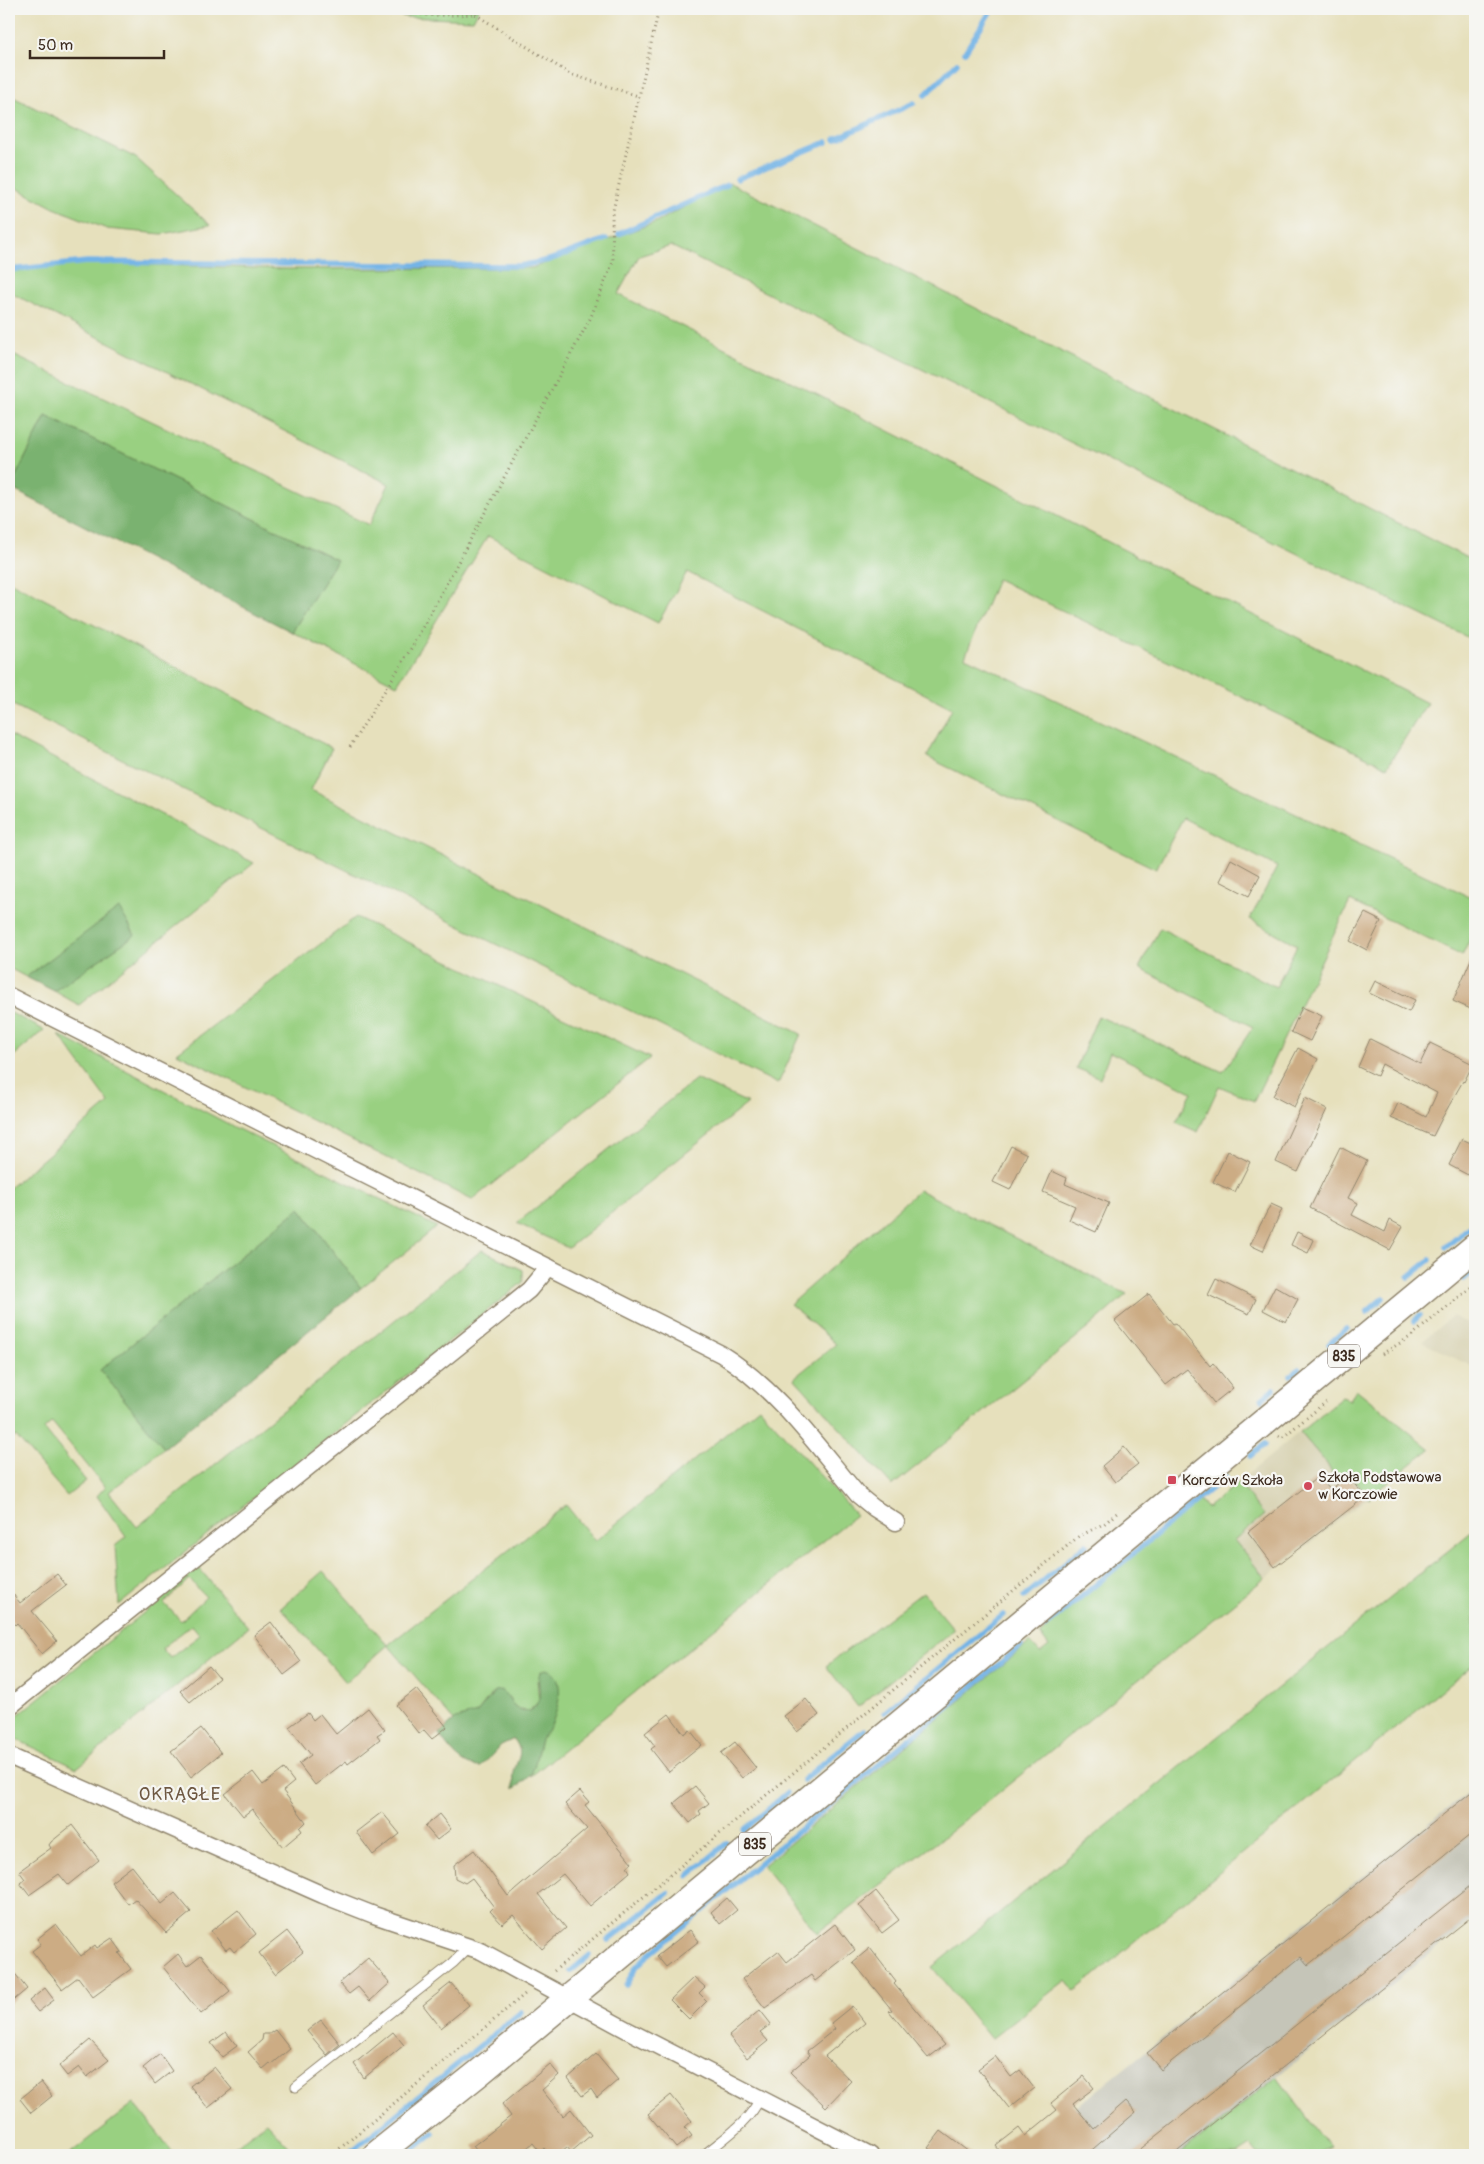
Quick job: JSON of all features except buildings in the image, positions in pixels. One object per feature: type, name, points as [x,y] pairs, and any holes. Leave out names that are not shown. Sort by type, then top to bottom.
[{"type":"main road","name":"835","points":[[376,2155],[568,1999],[1475,1247]]},
{"type":"street","points":[[9,996],[691,1337],[742,1368],[771,1394],[858,1495],[896,1522]]},
{"type":"street","points":[[9,1707],[528,1290],[548,1267]]},
{"type":"street","points":[[9,1756],[324,1895],[374,1915],[469,1947],[497,1959],[568,1999],[870,2155]]},
{"type":"lane","points":[[296,2087],[453,1963],[469,1947]]},
{"type":"lane","points":[[704,2155],[747,2119],[755,2110],[760,2098]]},
{"type":"path","points":[[397,9],[433,16],[476,14]]},
{"type":"path","points":[[466,9],[570,74],[638,96]]},
{"type":"path","points":[[350,746],[412,647],[590,319],[613,262],[612,215],[659,9]]},
{"type":"path","points":[[1375,1360],[1410,1337],[1475,1284]]},
{"type":"path","points":[[1275,1433],[1282,1438],[1332,1396]]},
{"type":"path","points":[[332,2155],[1078,1538],[1105,1523],[1118,1512]]},
{"type":"shaded area","points":[[1452,1316],[1475,1328],[1475,1368],[1422,1342]]},
{"type":"shaded area","name":"Szkoła Podstawowa w Korczowie","points":[[1342,1397],[1402,1471],[1265,1578],[1207,1508]]},
{"type":"shaded area","points":[[1475,1786],[1475,1918],[1179,2155],[1017,2155]]},
{"type":"green space","points":[[382,9],[479,9],[473,20],[405,17]]},
{"type":"green space","points":[[9,95],[136,158],[210,225],[162,234],[107,229],[54,208],[9,184]]},
{"type":"green space","points":[[730,183],[1475,562],[1475,641],[671,246],[639,256],[618,294],[1427,703],[1387,767],[997,579],[965,657],[1475,899],[1475,929],[1462,956],[1350,901],[1254,1101],[1219,1086],[1198,1132],[1176,1122],[1192,1092],[1110,1052],[1100,1078],[1076,1068],[1098,1016],[1223,1072],[1253,1027],[1139,968],[1160,928],[1276,987],[1297,945],[1250,919],[1277,867],[1183,818],[1156,869],[927,757],[952,708],[687,572],[658,623],[488,536],[397,685],[292,632],[337,560],[46,416],[9,488],[9,353],[369,525],[389,484],[9,292],[9,272],[92,263],[289,269],[532,268],[656,222]]},
{"type":"green space","points":[[46,416],[337,560],[292,632],[10,488]]},
{"type":"green space","points":[[9,581],[332,748],[311,790],[801,1034],[778,1084],[9,703]]},
{"type":"green space","points":[[9,735],[254,863],[79,1005],[54,991],[135,935],[119,909],[26,977],[9,968]]},
{"type":"green space","points":[[119,908],[135,935],[54,991],[26,977]]},
{"type":"green space","points":[[356,917],[650,1058],[472,1200],[177,1053]]},
{"type":"green space","points":[[9,1012],[44,1030],[9,1060]]},
{"type":"green space","points":[[59,1035],[238,1129],[437,1227],[361,1288],[300,1208],[100,1370],[164,1448],[109,1492],[137,1527],[482,1250],[523,1270],[523,1282],[119,1605],[115,1546],[126,1537],[97,1496],[105,1487],[52,1422],[44,1429],[86,1481],[67,1496],[16,1436],[9,1441],[9,1188],[109,1103]]},
{"type":"green space","points":[[696,1079],[748,1103],[568,1248],[517,1223]]},
{"type":"green space","points":[[919,1190],[1127,1294],[1088,1328],[892,1486],[794,1378],[836,1344],[790,1304]]},
{"type":"green space","points":[[300,1208],[361,1288],[164,1448],[100,1370]]},
{"type":"green space","points":[[1356,1389],[1430,1449],[1369,1498],[1347,1471],[1335,1479],[1327,1464],[1300,1432],[1342,1397],[1350,1400]]},
{"type":"green space","points":[[759,1407],[856,1515],[531,1776],[541,1739],[550,1726],[552,1719],[537,1680],[539,1701],[529,1711],[516,1707],[507,1696],[490,1696],[477,1713],[454,1721],[388,1645],[566,1505],[595,1541]]},
{"type":"green space","points":[[1238,1483],[1264,1515],[1234,1540],[1265,1578],[936,1843],[817,1933],[763,1866],[1030,1642],[1040,1653],[1049,1646],[1040,1634],[1199,1501],[1207,1508]]},
{"type":"green space","points":[[1475,1529],[1475,1663],[1075,1991],[1066,1980],[991,2039],[932,1967]]},
{"type":"green space","points":[[199,1568],[248,1627],[77,1768],[9,1736],[9,1722]],"holes":[[[189,1579],[206,1597],[181,1621],[164,1603]],[[192,1625],[200,1635],[170,1658],[162,1648]]]},
{"type":"green space","points":[[323,1571],[388,1645],[346,1682],[281,1608]]},
{"type":"green space","points":[[923,1592],[954,1629],[858,1707],[826,1666]]},
{"type":"green space","points":[[546,1669],[557,1678],[559,1686],[558,1704],[550,1727],[541,1740],[535,1764],[527,1778],[514,1789],[514,1773],[520,1753],[514,1739],[501,1745],[481,1767],[462,1761],[451,1751],[439,1734],[456,1719],[477,1713],[495,1691],[502,1690],[515,1706],[523,1711],[532,1709],[538,1700],[540,1672]]},
{"type":"green space","points":[[1277,2077],[1329,2147],[1316,2155],[1258,2155],[1251,2146],[1237,2155],[1179,2155]]},
{"type":"green space","points":[[134,2103],[175,2155],[68,2155]]},
{"type":"green space","points":[[266,2122],[297,2155],[224,2155]]},
{"type":"waterway","points":[[965,52],[992,9]]},
{"type":"waterway","points":[[925,95],[957,63]]},
{"type":"waterway","points":[[835,139],[914,103]]},
{"type":"waterway","points":[[737,179],[827,142]]},
{"type":"waterway","points":[[619,234],[727,185]]},
{"type":"waterway","points":[[9,270],[87,262],[520,266],[549,260],[606,239]]},
{"type":"waterway","points":[[1446,1247],[1475,1222]]},
{"type":"waterway","points":[[1409,1277],[1430,1260]]},
{"type":"waterway","points":[[1464,1279],[1475,1270]]},
{"type":"waterway","points":[[1367,1312],[1383,1298]]},
{"type":"waterway","points":[[1414,1321],[1420,1315]]},
{"type":"waterway","points":[[1329,1344],[1346,1329]]},
{"type":"waterway","points":[[1291,1375],[1299,1369]]},
{"type":"waterway","points":[[1262,1399],[1274,1389]]},
{"type":"waterway","points":[[1250,1456],[1264,1445]]},
{"type":"waterway","points":[[1045,1627],[1225,1477]]},
{"type":"waterway","points":[[1024,1597],[1086,1545]]},
{"type":"waterway","points":[[885,1712],[1003,1615]]},
{"type":"waterway","points":[[626,1985],[636,1967],[644,1959],[1021,1646]]},
{"type":"waterway","points":[[803,1780],[864,1730]]},
{"type":"waterway","points":[[744,1830],[787,1793]]},
{"type":"waterway","points":[[688,1876],[727,1843]]},
{"type":"waterway","points":[[609,1940],[668,1893]]},
{"type":"waterway","points":[[571,1971],[590,1955]]},
{"type":"waterway","points":[[347,2155],[521,2012]]},
{"type":"waterway","points":[[406,2155],[433,2133]]},
{"type":"place","name":"Korczów Szkoła","points":[[1172,1480]]},
{"type":"place","name":"Szkoła Podstawowa w Korczowie","points":[[1308,1486]]},
{"type":"district","name":"OKRĄGŁE","points":[[180,1794]]}]
